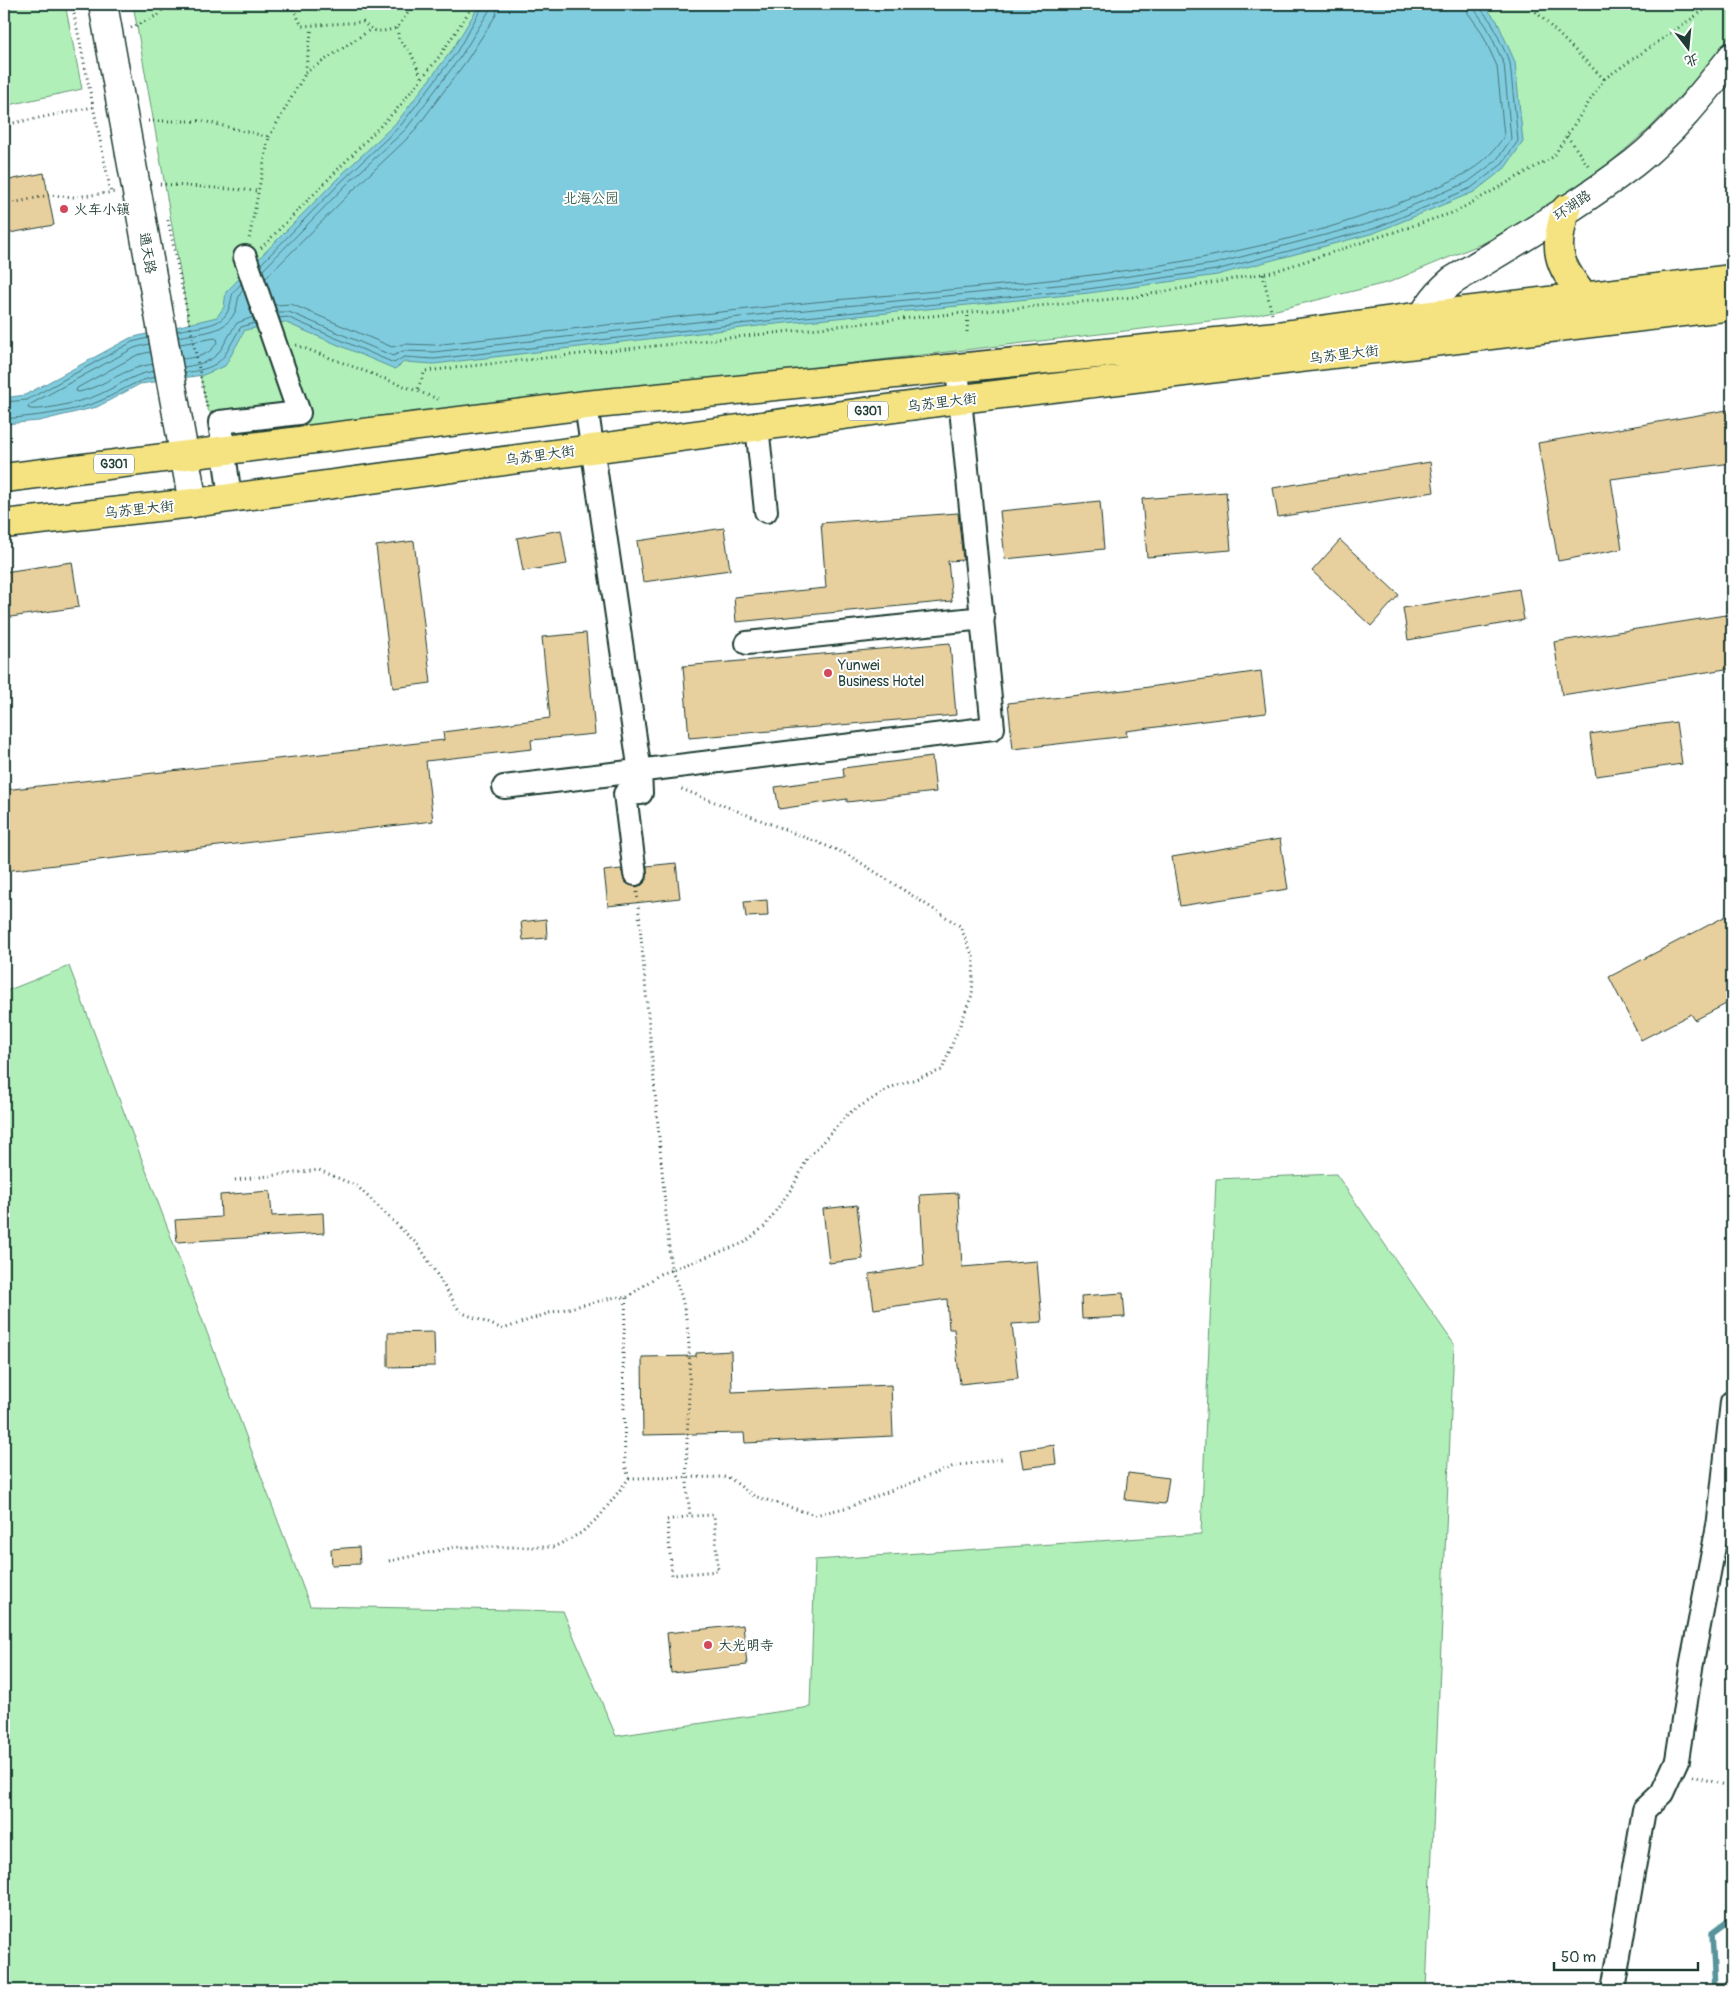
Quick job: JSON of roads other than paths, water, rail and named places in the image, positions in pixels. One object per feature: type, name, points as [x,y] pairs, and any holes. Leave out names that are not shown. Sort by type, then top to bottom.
[{"type":"highway","points":[[1566,209],[1558,234],[1558,249],[1568,277],[1584,297]]},
{"type":"highway","name":"乌苏里大街","points":[[4,478],[586,405],[1276,336],[1422,316],[1732,279]]},
{"type":"highway","name":"乌苏里大街","points":[[4,524],[193,503],[961,399],[1732,306]]},
{"type":"main road","name":"通天路","points":[[103,4],[193,503]]},
{"type":"main road","name":"环湖路","points":[[1412,346],[1422,316],[1440,291],[1452,281],[1566,209],[1634,162],[1662,137],[1696,101],[1732,57]]},
{"type":"street","points":[[230,498],[220,422],[299,413],[245,256]]},
{"type":"street","points":[[504,787],[993,728],[957,369]]},
{"type":"street","points":[[586,405],[640,772],[641,793],[625,794],[635,874]]},
{"type":"street","points":[[757,426],[766,511]]},
{"type":"street","points":[[747,643],[983,618]]},
{"type":"street","points":[[1613,1990],[1644,1810],[1662,1793],[1677,1760],[1691,1668],[1719,1520],[1732,1402]]},
{"type":"water","name":"北海公园","points":[[480,4],[1483,4],[1497,21],[1515,62],[1523,142],[1505,168],[1474,192],[1374,233],[1217,275],[1089,293],[776,324],[434,364],[404,362],[395,369],[284,322],[245,330],[225,366],[203,375],[140,384],[97,407],[39,421],[4,424],[4,398],[25,395],[130,338],[217,317],[224,307],[226,292],[339,177],[397,122],[452,50]]},
{"type":"waterway","points":[[1715,1990],[1712,1933],[1732,1918]]},
{"type":"place","name":"火车小镇","points":[[64,209]]},
{"type":"place","name":"Yunwei Business Hotel","points":[[828,673]]},
{"type":"place","name":"大光明寺","points":[[708,1645]]}]
